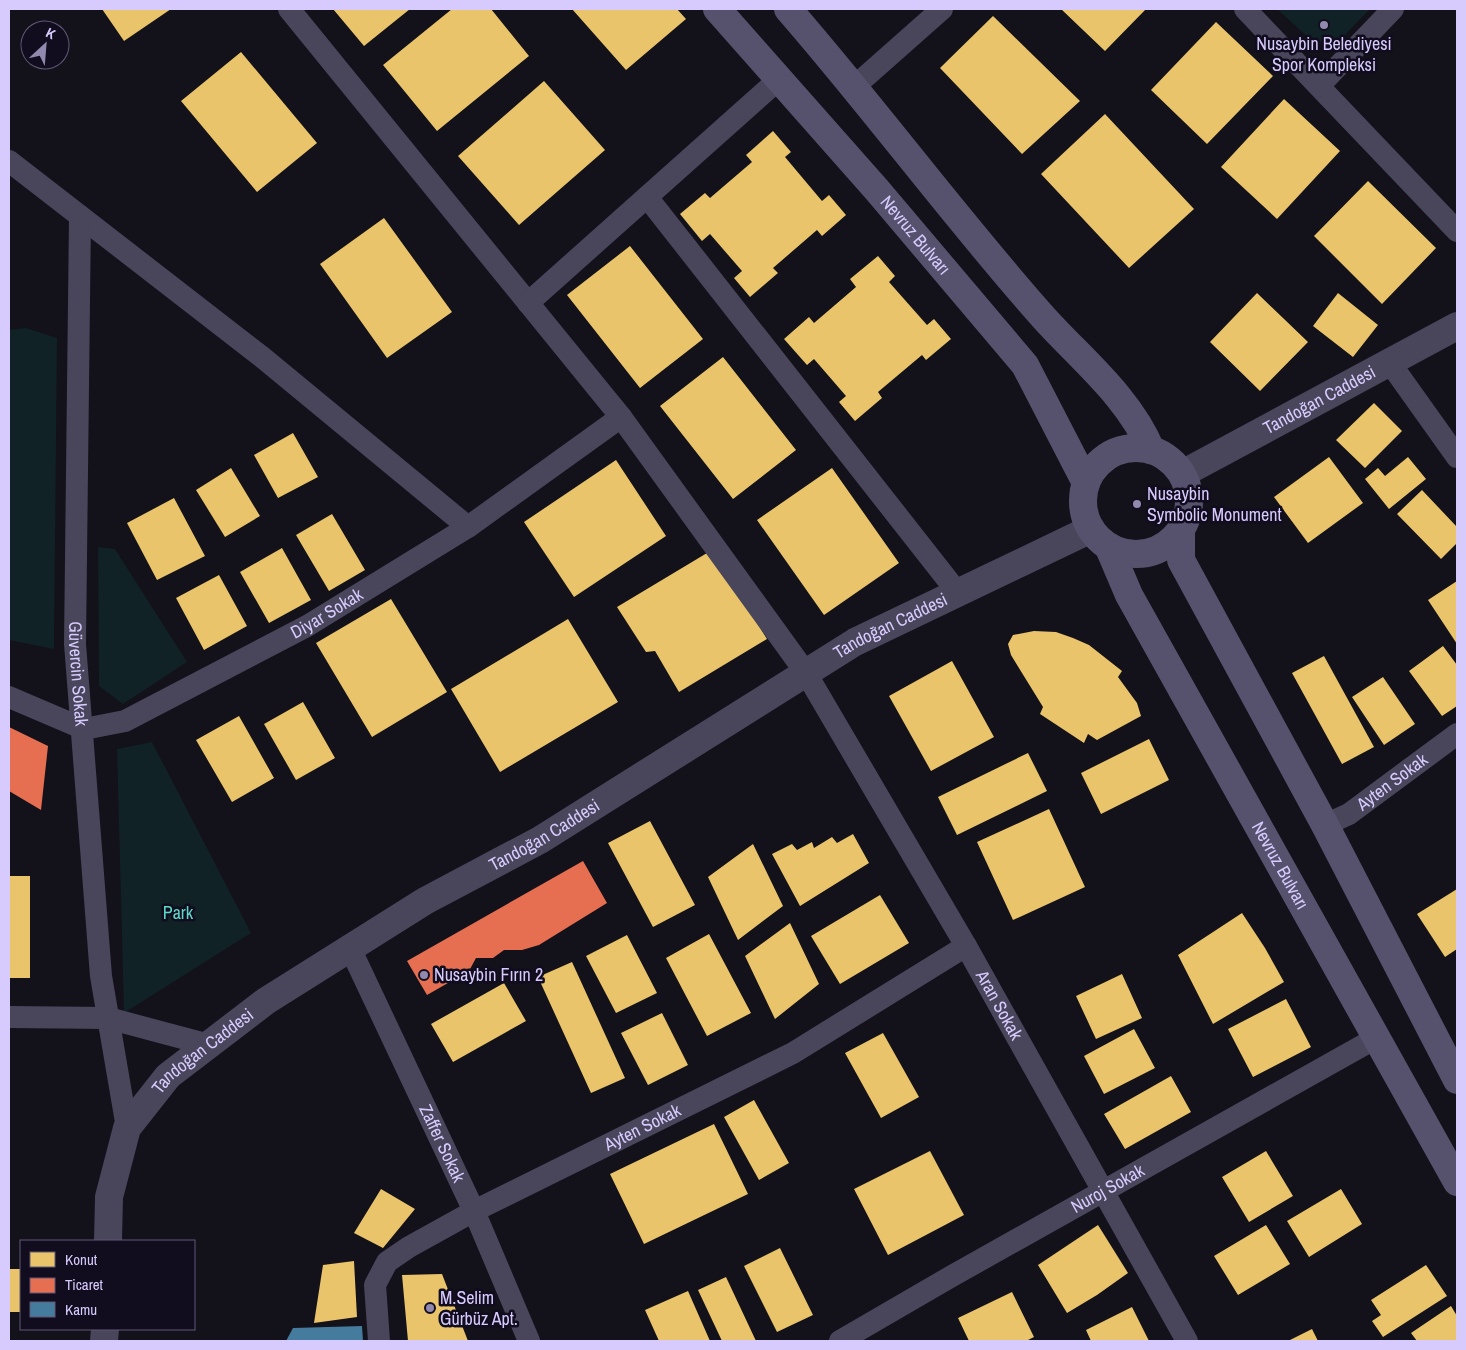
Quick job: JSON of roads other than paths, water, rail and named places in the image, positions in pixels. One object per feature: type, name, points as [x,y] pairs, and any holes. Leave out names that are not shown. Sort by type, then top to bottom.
[{"type":"main road","name":"Nevruz Bulvarı","points":[[717,9],[1025,365],[1086,483]]},
{"type":"main road","points":[[788,9],[855,86],[903,148],[1044,318],[1104,380],[1144,431],[1151,450]]},
{"type":"main road","points":[[1134,448],[1151,450],[1167,457],[1182,474],[1188,486],[1190,504],[1186,522],[1181,531],[1162,549],[1144,555],[1126,554],[1100,539],[1087,522],[1082,505],[1086,483],[1091,472],[1102,460],[1117,451],[1134,448]]},
{"type":"main road","points":[[1181,531],[1182,560],[1325,825],[1457,1080]]},
{"type":"main road","name":"Nevruz Bulvarı","points":[[1100,539],[1129,595],[1457,1182]]},
{"type":"street","name":"Aran Sokak","points":[[289,9],[621,417],[806,673],[966,946],[1187,1341]]},
{"type":"street","points":[[855,86],[942,9]]},
{"type":"street","points":[[1245,9],[1457,231]]},
{"type":"street","points":[[1319,86],[1393,9]]},
{"type":"street","points":[[528,303],[779,79]]},
{"type":"street","points":[[9,161],[262,357],[468,527]]},
{"type":"street","points":[[647,196],[958,593]]},
{"type":"street","name":"Güvercin Sokak","points":[[80,216],[76,644],[84,729],[101,976],[127,1128]]},
{"type":"street","name":"Tandoğan Caddesi","points":[[1182,474],[1457,326]]},
{"type":"street","points":[[1390,363],[1457,457]]},
{"type":"street","name":"Diyar Sokak","points":[[84,729],[125,721],[298,630],[468,527],[621,417]]},
{"type":"street","name":"Tandoğan Caddesi","points":[[108,1240],[109,1197],[127,1128],[168,1076],[266,1001],[426,901],[540,840],[855,642],[958,593],[1100,539]]},
{"type":"street","points":[[9,697],[84,729]]},
{"type":"street","name":"Ayten Sokak","points":[[1325,825],[1349,814],[1457,734]]},
{"type":"street","name":"Ayten Sokak","points":[[379,1341],[375,1285],[387,1262],[409,1247],[474,1212],[793,1053],[966,946]]},
{"type":"street","name":"Zaffer Sokak","points":[[350,948],[474,1212],[529,1341]]},
{"type":"street","points":[[9,1017],[108,1018],[209,1045]]},
{"type":"street","name":"Nuroj Sokak","points":[[844,1340],[952,1276],[1376,1038]]},
{"type":"place","name":"Nusaybin Belediyesi Spor Kompleksi","points":[[1324,25]]},
{"type":"place","name":"Nusaybin Symbolic Monument","points":[[1137,504]]},
{"type":"place","name":"Nusaybin Fırın 2","points":[[424,975]]},
{"type":"place","name":"M.Selim Gürbüz Apt.","points":[[430,1308]]},
{"type":"park label","name":"Park","points":[[178,913]]}]
